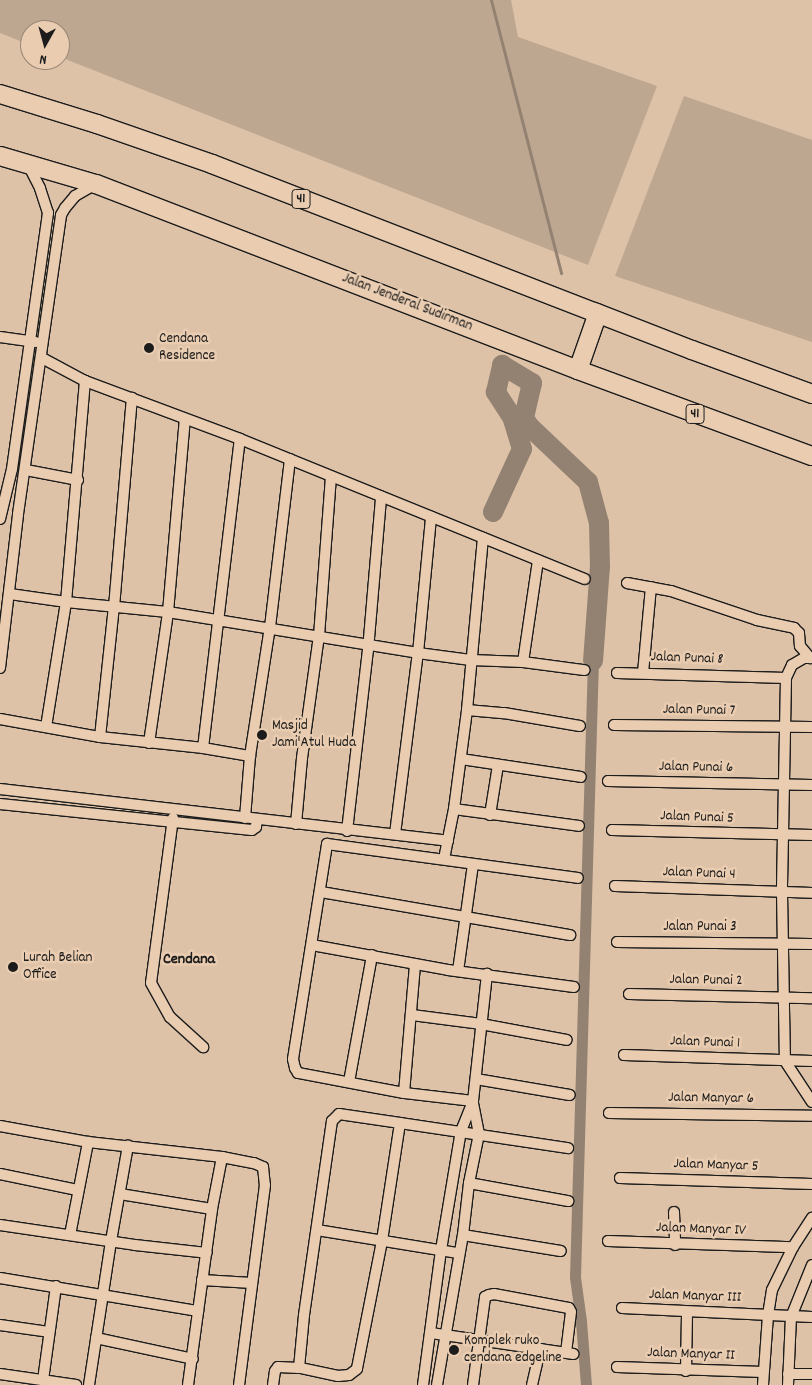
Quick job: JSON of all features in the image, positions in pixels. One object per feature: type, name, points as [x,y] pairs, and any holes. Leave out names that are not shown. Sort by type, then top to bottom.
[{"type":"highway","name":"41","points":[[0,94],[97,124],[212,164],[812,394]]},
{"type":"highway","name":"Jalan Jenderal Sudirman","points":[[0,156],[96,184],[578,370],[812,456]]},
{"type":"highway","points":[[578,370],[598,312]]},
{"type":"street","points":[[0,519],[12,469],[48,213],[40,188],[28,163]]},
{"type":"street","points":[[0,668],[18,514],[26,470],[61,215],[64,208],[75,196],[96,184]]},
{"type":"street","points":[[48,213],[61,215]]},
{"type":"street","points":[[0,338],[44,344]]},
{"type":"street","points":[[42,358],[86,380],[240,439],[585,578]]},
{"type":"street","points":[[46,727],[66,602],[86,380]]},
{"type":"street","points":[[100,737],[114,607],[132,398]]},
{"type":"street","points":[[149,742],[168,612],[185,419]]},
{"type":"street","points":[[203,748],[240,439]]},
{"type":"street","points":[[245,818],[250,756],[270,628],[290,459]]},
{"type":"street","points":[[26,470],[78,480]]},
{"type":"street","points":[[296,824],[302,758],[319,636],[331,477]]},
{"type":"street","points":[[347,831],[369,645],[381,497]]},
{"type":"street","points":[[0,514],[18,514]]},
{"type":"street","points":[[395,834],[418,653],[431,517]]},
{"type":"street","points":[[444,859],[454,809],[483,538]]},
{"type":"street","points":[[523,662],[538,560]]},
{"type":"street","points":[[627,583],[694,598],[756,620],[794,628],[800,636],[800,646],[811,658]]},
{"type":"street","name":"Jalan Punai 8","points":[[651,587],[643,673],[786,678]]},
{"type":"street","points":[[10,594],[219,619],[418,653],[471,660],[523,662],[584,670]]},
{"type":"street","points":[[811,658],[804,658],[792,665],[786,678],[782,785],[782,998],[786,1061],[812,1102]]},
{"type":"street","points":[[617,673],[643,673]]},
{"type":"street","points":[[466,710],[504,713],[580,726]]},
{"type":"street","points":[[0,719],[100,737],[203,748],[250,756]]},
{"type":"street","name":"Jalan Punai 7","points":[[614,725],[812,727]]},
{"type":"street","points":[[460,759],[581,778]]},
{"type":"street","points":[[490,815],[498,765]]},
{"type":"street","name":"Jalan Punai 6","points":[[608,781],[812,785]]},
{"type":"street","points":[[0,789],[347,831],[395,834],[448,841]]},
{"type":"street","points":[[0,804],[252,830],[256,826],[257,819]]},
{"type":"street","points":[[454,809],[579,826]]},
{"type":"street","points":[[174,810],[151,983],[170,1017],[203,1047]]},
{"type":"street","name":"Jalan Punai 5","points":[[612,830],[812,835]]},
{"type":"street","points":[[473,1101],[404,1093],[298,1073],[293,1064],[327,844],[578,878]]},
{"type":"street","points":[[458,971],[474,864]]},
{"type":"street","name":"Jalan Punai 4","points":[[615,886],[812,893]]},
{"type":"street","points":[[321,892],[570,935]]},
{"type":"street","name":"Jalan Punai 3","points":[[617,942],[812,944]]},
{"type":"street","points":[[312,945],[458,971],[574,987]]},
{"type":"street","points":[[349,1082],[372,955]]},
{"type":"street","points":[[404,1093],[415,964]]},
{"type":"street","points":[[423,1385],[441,1250],[461,1131],[473,1101],[487,974]]},
{"type":"street","name":"Jalan Punai 2","points":[[629,994],[812,998]]},
{"type":"street","points":[[412,1015],[481,1024],[567,1040]]},
{"type":"street","name":"Jalan Punai 1","points":[[624,1055],[812,1062]]},
{"type":"street","points":[[476,1079],[570,1095]]},
{"type":"street","points":[[437,1385],[458,1253],[463,1235],[469,1183],[479,1134],[473,1101]]},
{"type":"street","name":"Jalan Manyar 6","points":[[610,1113],[812,1116]]},
{"type":"street","points":[[299,1368],[304,1315],[330,1130],[334,1117],[340,1114],[350,1115],[568,1148]]},
{"type":"street","points":[[273,1385],[275,1371],[278,1367],[299,1368],[338,1376],[349,1376],[357,1369],[382,1241],[400,1123]]},
{"type":"street","points":[[0,1126],[88,1142],[260,1164],[265,1170],[266,1185],[239,1385]]},
{"type":"street","points":[[70,1235],[77,1190],[88,1142]]},
{"type":"street","points":[[89,1385],[128,1146]]},
{"type":"street","points":[[188,1385],[212,1209],[222,1158]]},
{"type":"street","points":[[0,1174],[77,1190]]},
{"type":"street","name":"Jalan Manyar 5","points":[[620,1178],[812,1184]]},
{"type":"street","points":[[469,1183],[568,1201]]},
{"type":"street","points":[[120,1194],[212,1209]]},
{"type":"street","points":[[674,1212],[675,1244]]},
{"type":"street","points":[[763,1385],[768,1314],[772,1290],[792,1247],[812,1218]]},
{"type":"street","points":[[0,1225],[207,1253]]},
{"type":"street","points":[[317,1230],[458,1253]]},
{"type":"street","points":[[463,1235],[561,1251]]},
{"type":"street","name":"Jalan Manyar IV","points":[[608,1241],[792,1247]]},
{"type":"street","points":[[788,1385],[791,1317],[812,1265]]},
{"type":"street","points":[[0,1278],[56,1286],[198,1312]]},
{"type":"street","points":[[202,1280],[252,1283]]},
{"type":"street","points":[[43,1380],[56,1286]]},
{"type":"street","points":[[431,1333],[446,1336],[479,1340],[569,1353],[571,1312],[569,1308],[494,1294],[485,1297],[479,1340],[473,1385]]},
{"type":"street","name":"Jalan Manyar III","points":[[622,1308],[687,1313],[768,1314],[812,1317]]},
{"type":"street","points":[[686,1370],[687,1313]]},
{"type":"street","points":[[0,1325],[49,1332]]},
{"type":"street","points":[[96,1338],[193,1359]]},
{"type":"street","points":[[532,1385],[540,1349]]},
{"type":"street","name":"Jalan Manyar II","points":[[617,1367],[763,1372]]},
{"type":"street","points":[[0,1374],[12,1381],[43,1380],[76,1385]]},
{"type":"street","points":[[788,1374],[812,1374]]},
{"type":"shaded area","points":[[0,0],[511,0],[518,37],[657,86],[588,265],[70,61],[70,20],[20,20],[20,41],[0,33]]},
{"type":"shaded area","points":[[684,96],[812,140],[812,342],[615,276]]},
{"type":"waterway","points":[[491,0],[561,273]]},
{"type":"waterway","points":[[493,512],[522,449],[512,417],[496,392],[502,365],[532,383],[524,418],[529,426],[588,482],[599,523],[600,566],[593,661]]},
{"type":"waterway","points":[[586,1385],[581,1321],[575,1277],[593,661]]},
{"type":"place","name":"Cendana Residence","points":[[149,348]]},
{"type":"place","name":"Masjid Jami'Atul Huda","points":[[262,735]]},
{"type":"place","name":"Lurah Belian Office","points":[[13,967]]},
{"type":"place","name":"Komplek ruko cendana edgeline","points":[[454,1350]]},
{"type":"district","name":"Cendana","points":[[189,960]]}]
